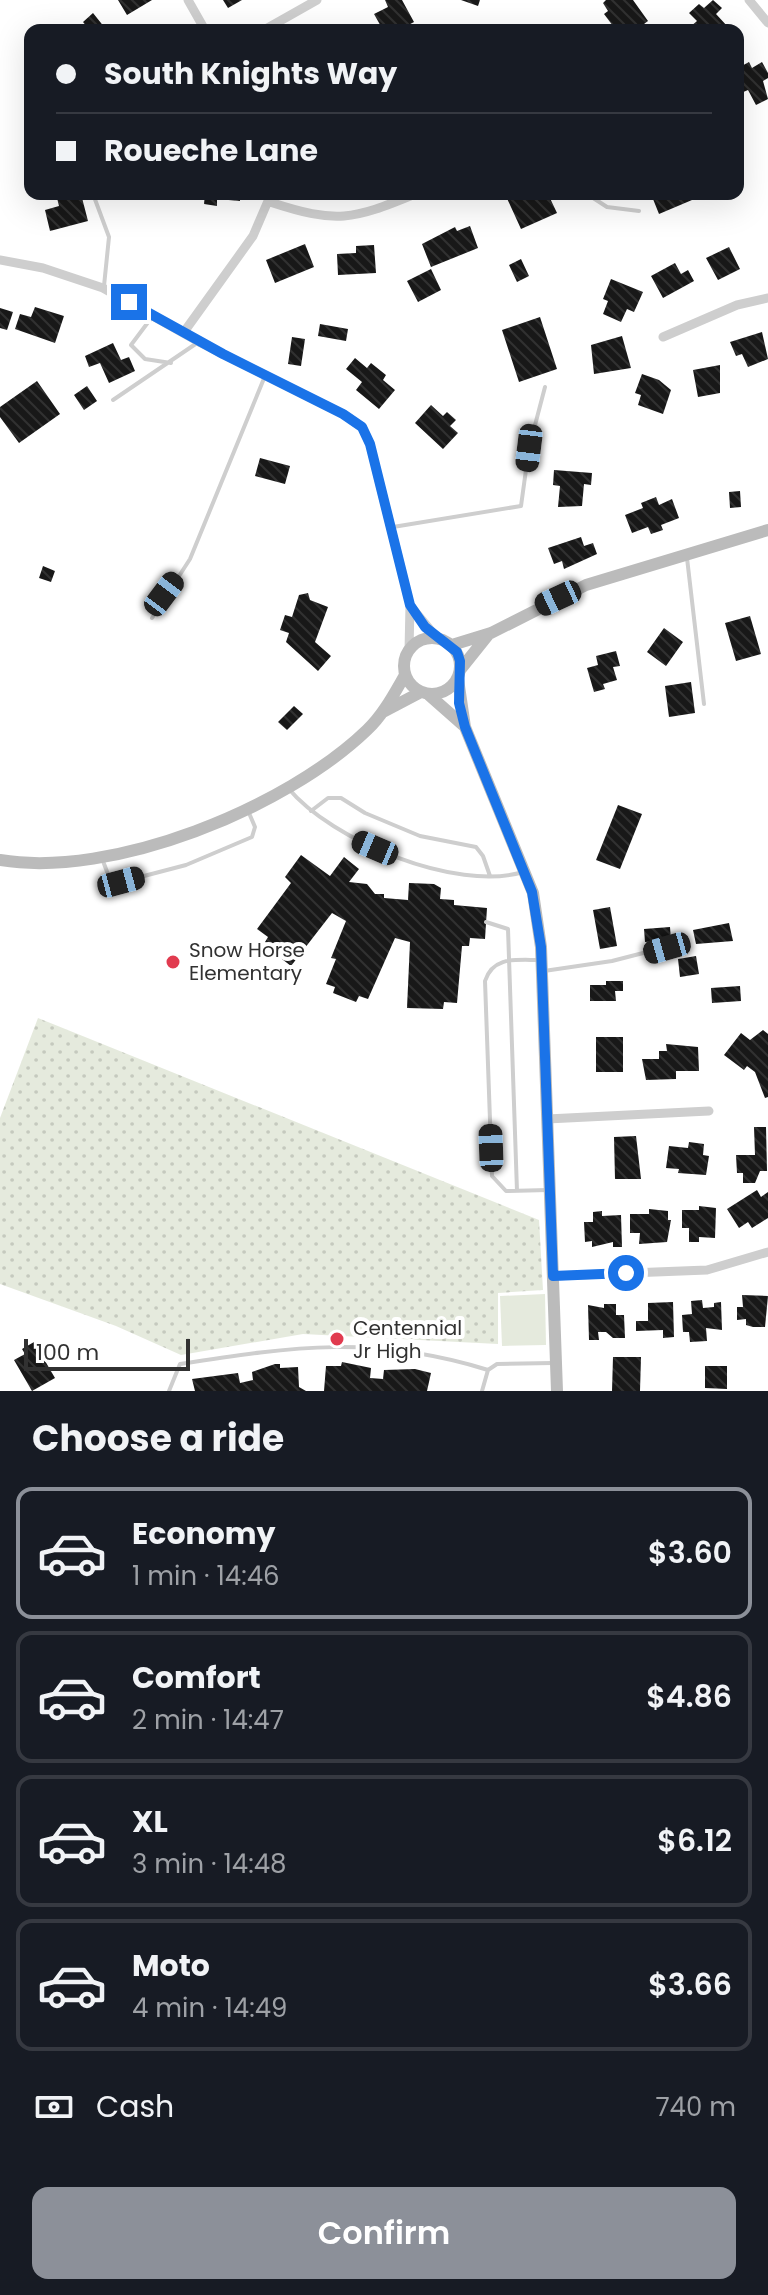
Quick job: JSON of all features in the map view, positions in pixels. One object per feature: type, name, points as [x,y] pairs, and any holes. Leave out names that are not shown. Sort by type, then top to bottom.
[{"type":"street","points":[[188,0],[202,24]]},
{"type":"street","points":[[275,24],[317,0]]},
{"type":"street","points":[[749,0],[768,23]]},
{"type":"street","points":[[184,332],[253,236],[270,200]]},
{"type":"street","points":[[276,200],[314,216],[348,218],[398,200]]},
{"type":"street","points":[[0,260],[43,268],[103,288],[199,342],[343,414],[362,427],[370,444],[410,605],[405,675],[381,714],[341,753],[247,808],[173,839],[102,858],[66,863],[0,860]]},
{"type":"street","points":[[663,337],[737,305],[768,298]]},
{"type":"street","points":[[452,645],[491,633],[586,585],[768,530]]},
{"type":"street","points":[[410,605],[437,638],[452,645],[460,661],[465,727],[533,893],[541,966],[557,1391]]},
{"type":"street","points":[[381,714],[425,694],[445,692],[491,633]]},
{"type":"street","points":[[409,651],[421,640],[437,638]]},
{"type":"street","points":[[405,675],[425,694],[449,709],[465,727]]},
{"type":"street","points":[[547,1119],[709,1111]]},
{"type":"street","points":[[553,1276],[707,1270],[768,1252]]},
{"type":"lane","points":[[95,200],[109,237],[103,288]]},
{"type":"lane","points":[[596,200],[607,207],[639,211]]},
{"type":"lane","points":[[154,316],[131,345],[145,359],[171,363]]},
{"type":"lane","points":[[113,400],[199,342]]},
{"type":"lane","points":[[152,618],[190,559],[265,376]]},
{"type":"lane","points":[[391,527],[521,506],[529,448],[545,387]]},
{"type":"lane","points":[[687,555],[704,704]]},
{"type":"lane","points":[[287,786],[311,811],[357,840],[394,856],[428,867],[490,876],[524,872]]},
{"type":"lane","points":[[311,811],[328,798],[341,798],[420,836],[476,847],[490,876]]},
{"type":"lane","points":[[102,858],[109,877],[121,882],[186,865],[252,837],[255,827],[247,808]]},
{"type":"lane","points":[[486,922],[508,929],[517,1191]]},
{"type":"lane","points":[[549,1190],[506,1191],[492,1176],[486,996],[489,969],[501,961],[541,966],[612,961],[682,943]]},
{"type":"lane","points":[[169,1391],[180,1364],[293,1346],[364,1347],[413,1352],[488,1370]]},
{"type":"lane","points":[[482,1391],[488,1370],[497,1364],[556,1363]]},
{"type":"shaded area","points":[[38,1018],[539,1220],[543,1290],[498,1293],[498,1344],[303,1334],[181,1355],[116,1326],[0,1284],[0,1118]]},
{"type":"shaded area","points":[[545,1294],[546,1345],[502,1346],[500,1296]]},
{"type":"building","points":[[118,0],[152,0],[127,15]]},
{"type":"building","points":[[223,0],[242,0],[228,8]]},
{"type":"building","points":[[385,0],[402,0],[414,22],[380,24],[374,14],[388,7]]},
{"type":"building","points":[[461,0],[480,0],[478,6]]},
{"type":"building","points":[[606,0],[633,0],[648,21],[644,24],[612,24],[604,14],[608,11],[603,3]]},
{"type":"building","points":[[713,0],[722,8],[716,14],[725,24],[694,24],[697,21],[689,13],[699,4],[704,8]]},
{"type":"building","points":[[93,13],[102,24],[84,24],[83,22]]},
{"type":"building","points":[[749,62],[752,68],[762,62],[768,73],[768,78],[763,81],[768,99],[756,105],[748,90],[744,92],[744,65]]},
{"type":"building","points":[[58,200],[83,200],[88,221],[50,231],[45,210],[59,206]]},
{"type":"building","points":[[204,200],[217,200],[217,206],[204,204]]},
{"type":"building","points":[[508,200],[551,200],[557,213],[521,229]]},
{"type":"building","points":[[653,200],[692,200],[659,214]]},
{"type":"building","points":[[470,226],[478,248],[431,267],[422,244],[455,227],[457,231]]},
{"type":"building","points":[[305,244],[314,267],[275,283],[266,260]]},
{"type":"building","points":[[374,245],[376,273],[338,275],[337,254],[356,253],[356,246]]},
{"type":"building","points":[[729,247],[740,269],[718,280],[706,258]]},
{"type":"building","points":[[521,259],[529,276],[517,282],[509,265]]},
{"type":"building","points":[[675,263],[681,274],[688,270],[694,281],[663,298],[651,276]]},
{"type":"building","points":[[431,269],[441,290],[418,302],[407,281]]},
{"type":"building","points":[[611,279],[643,292],[634,312],[627,309],[621,322],[603,314],[608,301],[603,299]]},
{"type":"building","points":[[35,307],[64,316],[55,343],[15,329],[20,314],[31,317]]},
{"type":"building","points":[[0,308],[13,312],[7,330],[0,328]]},
{"type":"building","points":[[540,317],[557,369],[519,382],[502,330]]},
{"type":"building","points":[[320,324],[348,329],[346,341],[318,336]]},
{"type":"building","points":[[762,332],[768,359],[748,367],[742,354],[736,356],[730,342]]},
{"type":"building","points":[[622,336],[631,368],[594,374],[591,345]]},
{"type":"building","points":[[292,337],[305,339],[301,366],[288,364]]},
{"type":"building","points":[[113,343],[121,360],[129,357],[135,371],[109,383],[100,363],[89,367],[85,356]]},
{"type":"building","points":[[355,358],[367,368],[371,363],[386,375],[383,380],[395,390],[379,409],[356,390],[362,382],[346,369]]},
{"type":"building","points":[[720,365],[720,393],[698,397],[693,370]]},
{"type":"building","points":[[642,374],[659,380],[671,390],[663,414],[638,405],[641,395],[635,393]]},
{"type":"building","points":[[37,381],[60,414],[19,443],[0,417],[0,407]]},
{"type":"building","points":[[87,386],[97,401],[84,410],[74,395]]},
{"type":"building","points":[[431,405],[443,416],[447,412],[456,420],[450,426],[458,433],[443,449],[415,423]]},
{"type":"building","points":[[260,458],[290,466],[285,484],[255,476]]},
{"type":"building","points":[[554,470],[592,473],[591,485],[584,484],[582,506],[558,507],[560,486],[553,485]]},
{"type":"building","points":[[740,491],[741,507],[730,508],[729,492]]},
{"type":"building","points":[[656,497],[659,505],[672,499],[679,518],[661,525],[663,530],[651,534],[648,527],[632,533],[625,515],[643,508],[641,503]]},
{"type":"building","points":[[581,537],[584,546],[593,543],[597,554],[564,569],[562,561],[554,564],[548,548]]},
{"type":"building","points":[[43,566],[55,571],[51,582],[39,578]]},
{"type":"building","points":[[308,593],[310,600],[328,607],[315,642],[331,656],[318,671],[286,642],[289,633],[280,630],[285,615],[292,617],[299,595]]},
{"type":"building","points":[[750,616],[761,654],[736,661],[725,623]]},
{"type":"building","points":[[664,628],[683,642],[666,666],[647,652]]},
{"type":"building","points":[[616,651],[620,666],[613,667],[617,680],[603,684],[605,689],[594,692],[587,668],[598,665],[596,656]]},
{"type":"building","points":[[691,682],[695,713],[669,717],[665,686]]},
{"type":"building","points":[[294,706],[303,714],[287,730],[278,722]]},
{"type":"building","points":[[618,805],[642,814],[620,869],[596,860]]},
{"type":"building","name":"Snow Horse Elementary","points":[[301,855],[330,876],[344,857],[359,869],[349,882],[367,884],[375,894],[384,894],[384,898],[408,900],[409,883],[434,884],[441,888],[440,899],[454,900],[454,905],[487,908],[485,939],[470,938],[469,946],[462,946],[457,1003],[444,1002],[443,1009],[407,1008],[410,942],[395,938],[368,999],[359,996],[356,1002],[333,993],[335,987],[326,984],[336,959],[331,958],[346,921],[332,913],[291,966],[278,956],[280,953],[265,942],[268,937],[257,929],[291,883],[285,877]]},
{"type":"building","points":[[610,907],[617,946],[600,949],[593,910]]},
{"type":"building","points":[[729,923],[733,941],[696,944],[693,930]]},
{"type":"building","points":[[670,927],[671,940],[645,942],[644,929]]},
{"type":"building","points":[[696,956],[699,974],[680,977],[678,959]]},
{"type":"building","points":[[606,981],[623,981],[623,991],[615,991],[616,1001],[590,1001],[590,985],[606,985]]},
{"type":"building","points":[[740,986],[741,1001],[712,1003],[711,988]]},
{"type":"building","points":[[763,1030],[768,1034],[768,1097],[765,1098],[755,1072],[747,1066],[744,1070],[724,1055],[741,1033],[750,1040]]},
{"type":"building","points":[[596,1037],[623,1037],[623,1072],[596,1072]]},
{"type":"building","points":[[666,1044],[698,1047],[699,1071],[676,1071],[676,1079],[646,1080],[642,1059],[659,1059],[659,1051],[667,1051]]},
{"type":"building","points":[[754,1127],[766,1127],[767,1171],[760,1171],[755,1183],[743,1183],[743,1173],[737,1173],[736,1155],[755,1155]]},
{"type":"building","points":[[636,1136],[641,1179],[615,1179],[614,1137]]},
{"type":"building","points":[[689,1142],[704,1144],[703,1155],[709,1156],[706,1175],[678,1173],[679,1169],[666,1168],[669,1146],[688,1148]]},
{"type":"building","points":[[757,1190],[761,1197],[768,1192],[768,1218],[752,1228],[748,1222],[739,1228],[727,1209]]},
{"type":"building","points":[[699,1206],[716,1208],[715,1238],[699,1237],[699,1242],[689,1242],[689,1228],[682,1228],[682,1210],[699,1210]]},
{"type":"building","points":[[649,1209],[668,1211],[668,1220],[671,1220],[667,1242],[639,1244],[640,1233],[630,1233],[630,1214],[649,1214]]},
{"type":"building","points":[[602,1211],[602,1216],[621,1215],[622,1247],[613,1247],[613,1242],[592,1247],[592,1241],[585,1242],[584,1222],[593,1222],[593,1212]]},
{"type":"building","points":[[742,1295],[768,1296],[765,1327],[746,1325],[746,1319],[737,1320],[737,1307],[743,1307]]},
{"type":"building","points":[[702,1300],[703,1308],[714,1307],[714,1303],[721,1302],[722,1330],[706,1328],[707,1341],[690,1342],[689,1332],[683,1332],[682,1315],[692,1314],[691,1301]]},
{"type":"building","points":[[673,1302],[674,1337],[663,1338],[663,1330],[636,1331],[636,1321],[648,1321],[648,1303]]},
{"type":"building","points":[[604,1304],[616,1304],[616,1315],[624,1315],[625,1338],[613,1338],[606,1332],[598,1332],[599,1340],[589,1340],[588,1305],[604,1308]]},
{"type":"building","points":[[34,1342],[55,1378],[32,1391],[14,1360],[25,1354],[22,1349]]},
{"type":"building","points":[[613,1357],[641,1357],[640,1391],[612,1391]]},
{"type":"building","name":"Centennial Jr High","points":[[342,1362],[371,1368],[370,1378],[383,1379],[384,1370],[415,1369],[431,1373],[427,1391],[324,1391],[326,1366],[341,1366]]},
{"type":"building","name":"Centennial Jr High","points":[[280,1364],[280,1368],[298,1367],[299,1387],[306,1391],[195,1391],[192,1379],[238,1373],[240,1383],[253,1380],[252,1372]]},
{"type":"building","points":[[705,1366],[727,1366],[727,1389],[705,1388]]},
{"type":"place","name":"Snow Horse Elementary","points":[[173,962]]},
{"type":"place","name":"Centennial Jr High","points":[[337,1339]]},
{"type":"route","points":[[129,302],[265,376],[343,414],[362,427],[370,444],[410,605],[425,627],[437,638],[452,645],[457,652],[460,661],[459,703],[465,727],[533,893],[541,947],[553,1276],[626,1273]]}]
